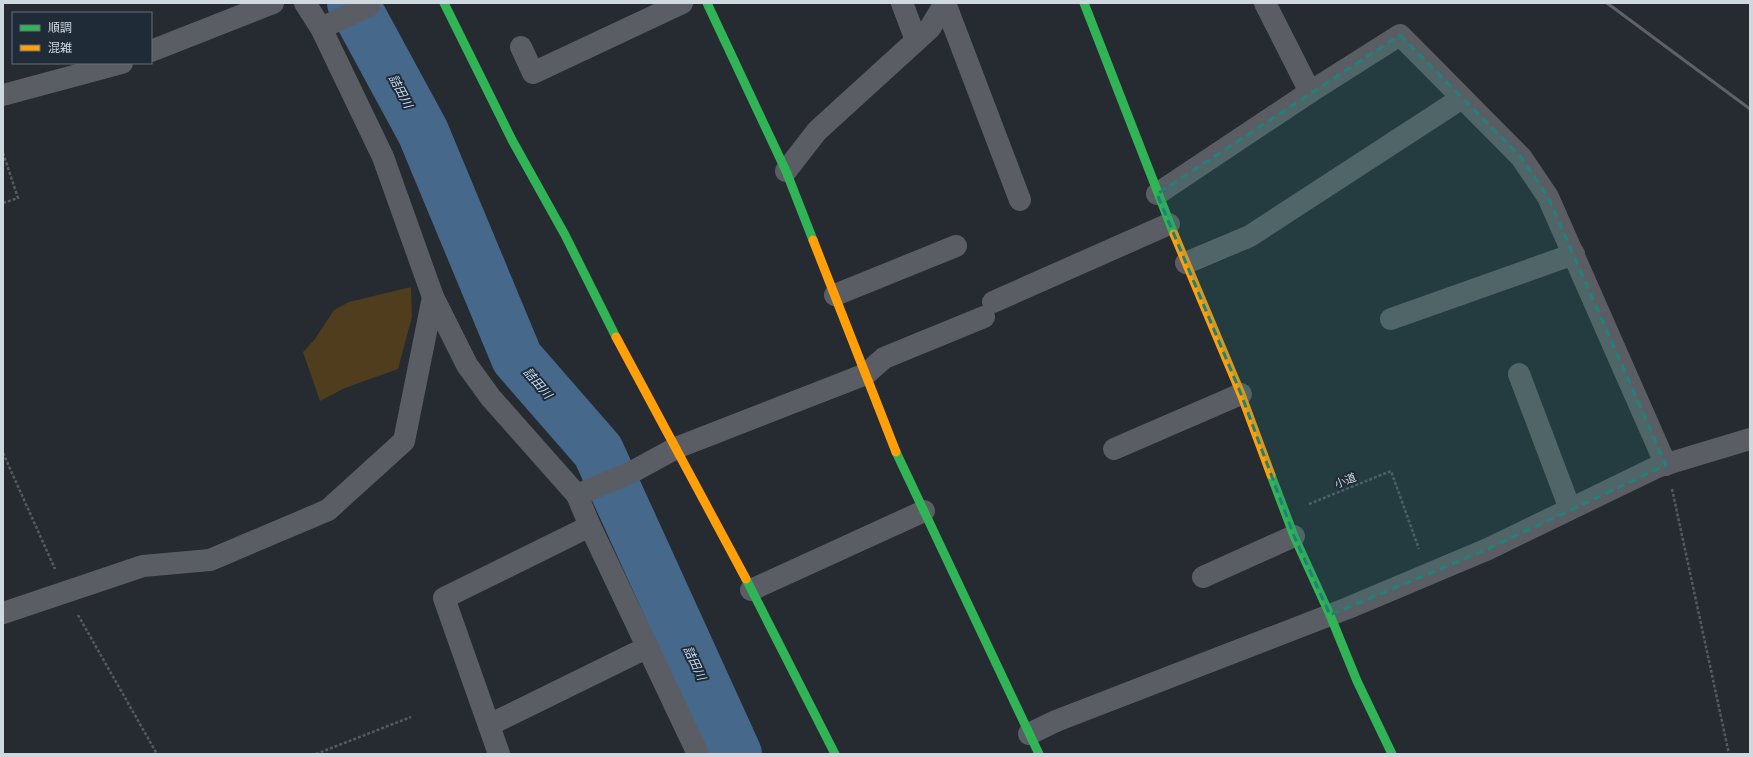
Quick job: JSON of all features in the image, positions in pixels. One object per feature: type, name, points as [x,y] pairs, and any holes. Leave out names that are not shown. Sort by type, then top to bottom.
[{"type":"street","points":[[152,51],[272,3]]},
{"type":"street","points":[[305,3],[320,28],[383,157],[433,297],[467,365],[491,398],[577,495],[590,526],[698,754]]},
{"type":"street","points":[[444,3],[512,140],[565,235],[612,329],[751,590],[835,754]]},
{"type":"street","points":[[521,47],[533,73],[682,3]]},
{"type":"street","points":[[707,3],[786,171],[894,447],[1039,754]]},
{"type":"street","points":[[902,3],[916,40]]},
{"type":"street","points":[[786,171],[817,131],[930,28],[945,3]]},
{"type":"street","points":[[945,3],[1020,200]]},
{"type":"street","points":[[1084,3],[1169,224],[1241,394],[1294,536],[1357,681],[1392,754]]},
{"type":"street","points":[[1265,3],[1310,92]]},
{"type":"street","points":[[320,28],[369,6]]},
{"type":"street","points":[[1157,194],[1310,92],[1400,35],[1522,157],[1548,197],[1666,465]]},
{"type":"street","points":[[3,95],[118,64]]},
{"type":"street","points":[[1186,263],[1250,236],[1462,98]]},
{"type":"street","points":[[577,495],[632,472],[676,448],[866,374],[884,358],[1169,224]]},
{"type":"street","points":[[835,295],[956,246]]},
{"type":"street","points":[[1391,319],[1574,254]]},
{"type":"street","points":[[3,613],[143,566],[210,560],[328,510],[404,440],[433,297]]},
{"type":"street","points":[[1519,374],[1570,509]]},
{"type":"street","points":[[1114,449],[1241,394]]},
{"type":"street","points":[[1029,734],[1056,721],[1330,616],[1488,549],[1657,467],[1750,439]]},
{"type":"street","points":[[751,590],[924,511]]},
{"type":"street","points":[[499,754],[444,598],[590,526]]},
{"type":"street","points":[[1203,577],[1294,536]]},
{"type":"street","points":[[489,725],[648,647]]},
{"type":"path","points":[[3,153],[18,198],[3,204]]},
{"type":"path","points":[[1666,465],[1729,754]]},
{"type":"path","name":"小道","points":[[1311,512],[1308,504],[1391,471],[1428,574]]},
{"type":"path","points":[[316,754],[411,717]]},
{"type":"highlighted area","points":[[1400,35],[1521,157],[1548,197],[1666,465],[1488,549],[1330,615],[1294,536],[1241,394],[1157,194]]},
{"type":"shaded area","points":[[411,287],[412,317],[398,369],[345,388],[320,401],[303,352],[315,339],[334,310],[349,302]]},
{"type":"waterway","name":"詰田川","points":[[353,3],[423,132],[517,358],[598,451],[736,754]]},
{"type":"railway","points":[[1607,3],[1750,109]]},
{"type":"traffic: fast","points":[[444,3],[512,140],[565,235],[616,337]]},
{"type":"traffic: fast","points":[[707,3],[786,171],[813,240]]},
{"type":"traffic: fast","points":[[1084,3],[1174,234]]},
{"type":"traffic: fast","points":[[896,452],[1039,754]]},
{"type":"traffic: fast","points":[[1271,475],[1294,536],[1330,615],[1357,681],[1392,754]]},
{"type":"traffic: fast","points":[[746,579],[835,754]]},
{"type":"traffic: slow","points":[[1174,234],[1241,394],[1271,475]]},
{"type":"traffic: slow","points":[[813,240],[896,452]]},
{"type":"traffic: slow","points":[[616,337],[746,579]]}]
